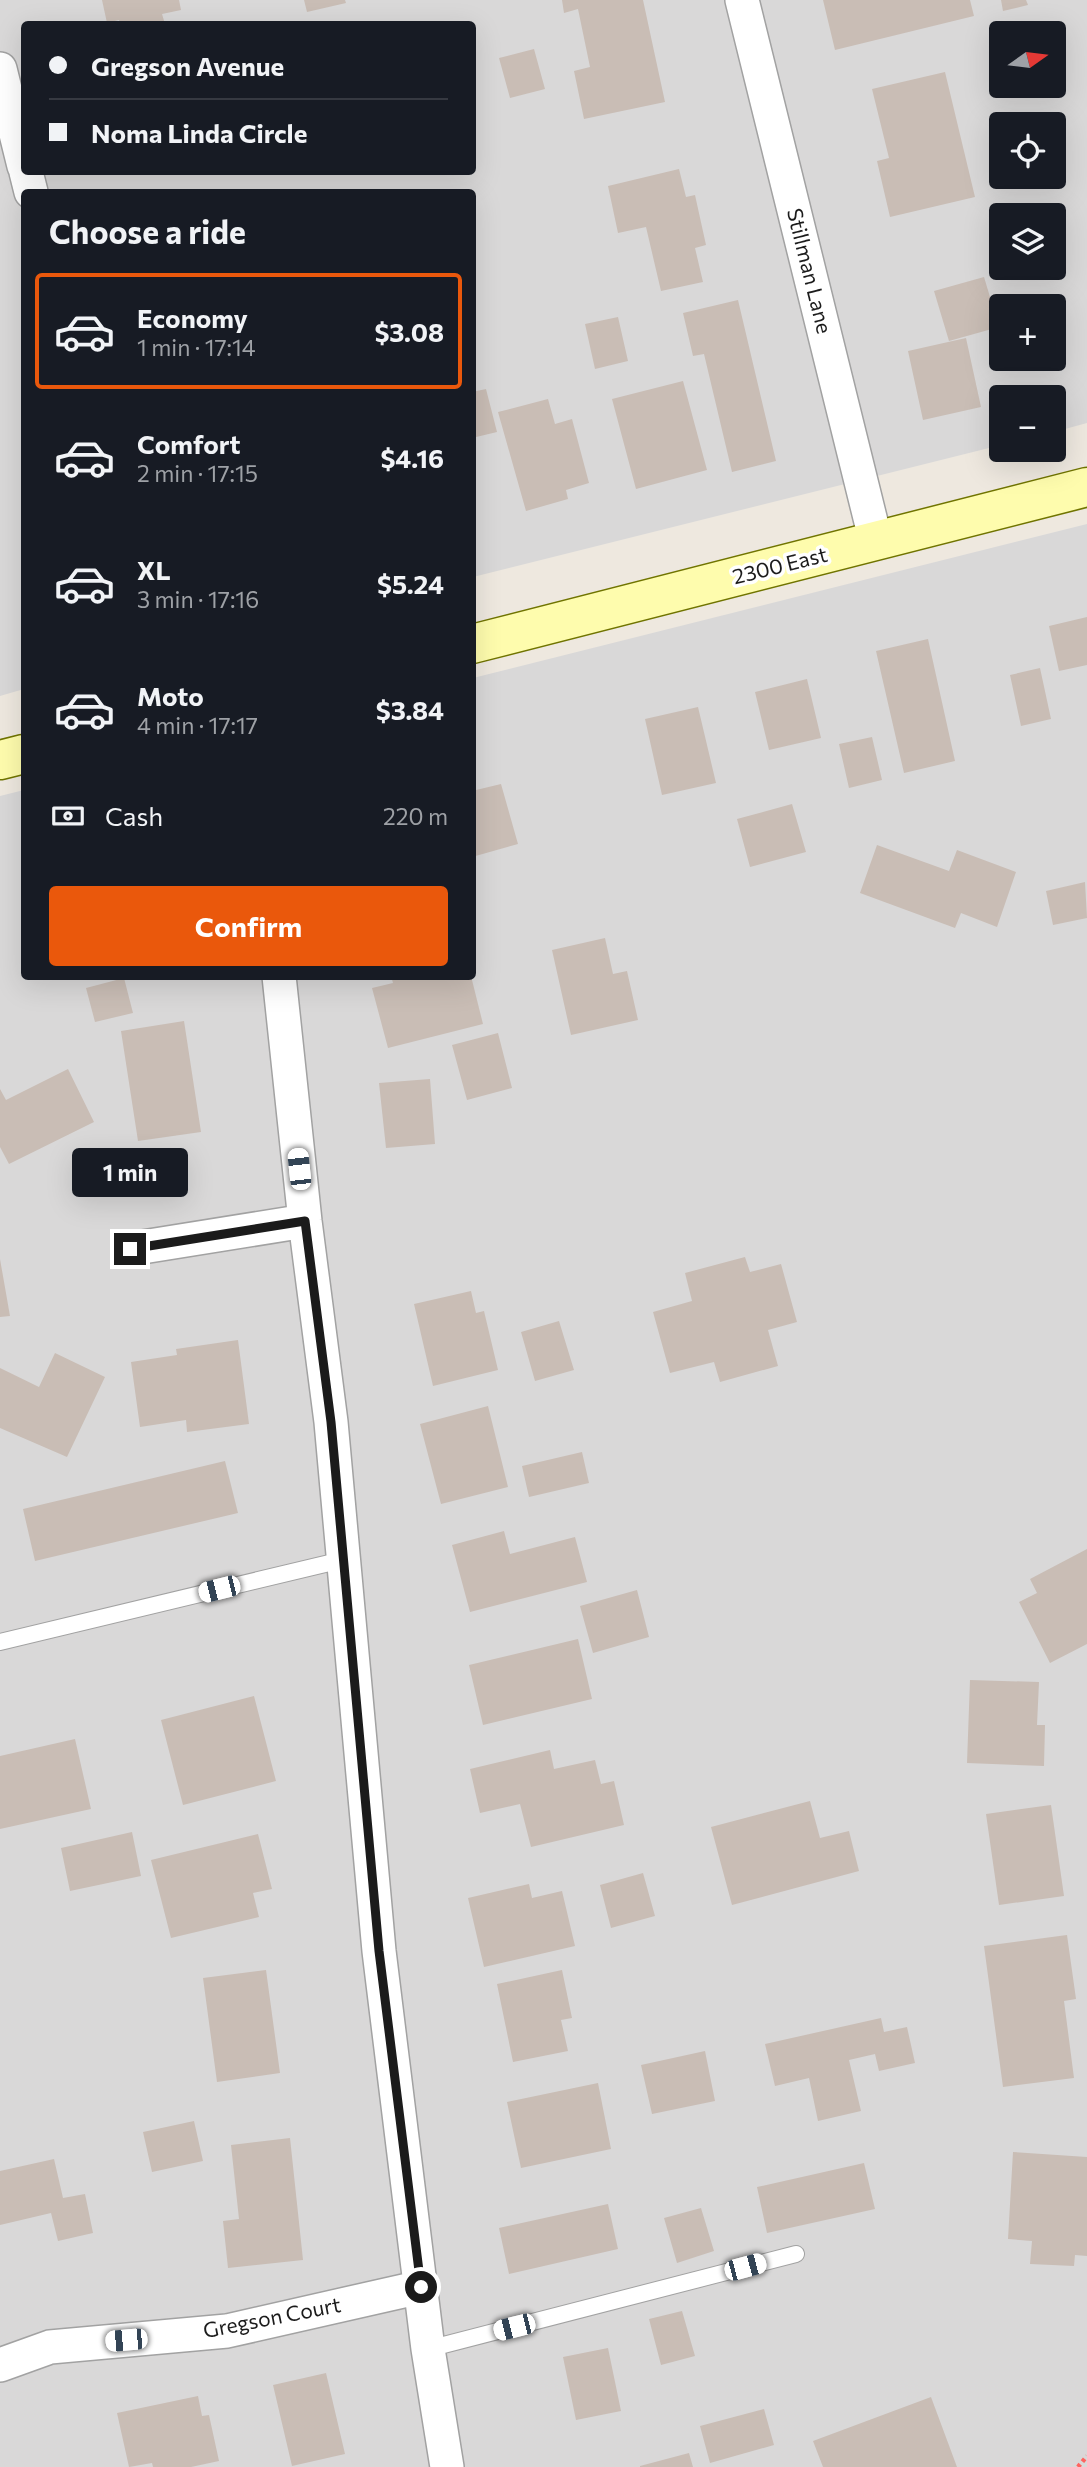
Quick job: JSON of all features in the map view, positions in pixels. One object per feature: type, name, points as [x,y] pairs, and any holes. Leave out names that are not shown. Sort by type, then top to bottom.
[{"type":"main road","name":"2300 East","points":[[476,643],[1087,487]]},
{"type":"main road","points":[[0,760],[21,755]]},
{"type":"street","name":"Stillman Lane","points":[[742,0],[876,542]]},
{"type":"street","points":[[0,69],[18,163]]},
{"type":"street","points":[[279,980],[305,1221],[331,1422],[379,1951],[428,2348],[447,2467]]},
{"type":"street","points":[[130,1249],[305,1221]]},
{"type":"street","name":"Gregson Court","points":[[0,2365],[50,2347],[227,2331],[421,2287]]},
{"type":"lane","points":[[0,1642],[342,1559]]},
{"type":"lane","points":[[428,2348],[796,2254]]},
{"type":"path","points":[[1078,2467],[1087,2456]]},
{"type":"shaded area","points":[[0,0],[1087,0],[1087,423],[1066,429],[1066,385],[989,385],[989,448],[476,576],[476,189],[21,189],[21,690],[0,696]]},
{"type":"shaded area","points":[[1087,524],[1087,2467],[0,2467],[0,796],[21,791],[21,980],[476,980],[476,677]]},
{"type":"building","points":[[102,0],[179,0],[181,10],[162,14],[164,21],[107,21]]},
{"type":"building","points":[[304,0],[345,0],[346,3],[307,12]]},
{"type":"building","points":[[562,0],[643,0],[665,102],[584,119],[574,71],[590,67],[578,9],[564,13]]},
{"type":"building","points":[[823,0],[970,0],[974,16],[835,50]]},
{"type":"building","points":[[1001,0],[1026,0],[1028,5],[1003,11]]},
{"type":"building","points":[[534,49],[545,89],[510,98],[499,58]]},
{"type":"building","points":[[945,72],[975,197],[890,217],[877,161],[889,158],[872,89]]},
{"type":"building","points":[[679,169],[686,197],[695,195],[706,245],[695,248],[703,282],[661,291],[646,227],[618,233],[608,186]]},
{"type":"building","points":[[984,277],[989,294],[989,330],[949,341],[934,291]]},
{"type":"building","points":[[738,300],[776,461],[732,472],[704,354],[693,356],[683,313]]},
{"type":"building","points":[[618,317],[628,361],[595,369],[585,324]]},
{"type":"building","points":[[966,338],[981,407],[923,420],[908,351]]},
{"type":"building","points":[[683,381],[707,470],[636,489],[612,399]]},
{"type":"building","points":[[486,389],[497,432],[476,437],[476,391]]},
{"type":"building","points":[[548,399],[555,424],[572,419],[589,483],[566,490],[568,499],[526,511],[498,412]]},
{"type":"building","points":[[1087,617],[1087,665],[1059,671],[1049,626]]},
{"type":"building","points":[[928,639],[955,761],[904,773],[876,651]]},
{"type":"building","points":[[1040,668],[1051,719],[1021,726],[1010,675]]},
{"type":"building","points":[[807,679],[821,738],[769,750],[755,692]]},
{"type":"building","points":[[698,707],[716,783],[662,795],[645,719]]},
{"type":"building","points":[[872,737],[882,780],[849,788],[839,744]]},
{"type":"building","points":[[501,784],[518,844],[476,856],[476,790]]},
{"type":"building","points":[[792,804],[806,852],[750,867],[737,819]]},
{"type":"building","points":[[877,845],[949,871],[957,850],[1016,872],[997,927],[961,913],[955,928],[860,893]]},
{"type":"building","points":[[1085,882],[1087,918],[1053,925],[1046,891]]},
{"type":"building","points":[[605,938],[613,974],[627,971],[638,1020],[571,1035],[552,950]]},
{"type":"building","points":[[125,980],[133,1013],[95,1022],[86,988]]},
{"type":"building","points":[[392,980],[472,980],[483,1024],[388,1048],[372,988],[393,983]]},
{"type":"building","points":[[184,1021],[201,1132],[138,1141],[121,1031]]},
{"type":"building","points":[[498,1033],[512,1088],[467,1100],[452,1045]]},
{"type":"building","points":[[68,1069],[94,1122],[9,1164],[0,1147],[0,1089],[6,1100]]},
{"type":"building","points":[[430,1079],[435,1144],[386,1148],[379,1083]]},
{"type":"building","points":[[745,1257],[750,1272],[781,1264],[797,1322],[768,1330],[778,1366],[720,1382],[714,1362],[670,1373],[653,1312],[692,1301],[685,1273]]},
{"type":"building","points":[[0,1259],[10,1316],[0,1317]]},
{"type":"building","points":[[471,1291],[476,1313],[484,1311],[498,1370],[433,1386],[414,1304]]},
{"type":"building","points":[[559,1321],[574,1370],[535,1381],[521,1332]]},
{"type":"building","points":[[238,1340],[249,1424],[187,1432],[186,1420],[140,1427],[131,1362],[177,1355],[176,1349]]},
{"type":"building","points":[[55,1353],[105,1377],[67,1457],[0,1428],[0,1368],[39,1387]]},
{"type":"building","points":[[488,1406],[508,1487],[441,1504],[420,1424]]},
{"type":"building","points":[[582,1452],[589,1483],[529,1497],[522,1466]]},
{"type":"building","points":[[225,1461],[238,1513],[35,1561],[23,1509]]},
{"type":"building","points":[[504,1531],[510,1554],[575,1537],[587,1582],[470,1612],[452,1545]]},
{"type":"building","points":[[1087,1549],[1087,1644],[1050,1663],[1019,1602],[1037,1593],[1030,1579]]},
{"type":"building","points":[[637,1590],[649,1637],[593,1653],[580,1606]]},
{"type":"building","points":[[578,1639],[592,1699],[483,1725],[469,1665]]},
{"type":"building","points":[[970,1680],[1039,1682],[1037,1725],[1045,1725],[1044,1766],[967,1763]]},
{"type":"building","points":[[254,1696],[276,1781],[183,1805],[161,1720]]},
{"type":"building","points":[[75,1739],[91,1809],[0,1829],[0,1756]]},
{"type":"building","points":[[550,1750],[554,1769],[595,1760],[601,1784],[614,1781],[624,1825],[531,1847],[520,1804],[480,1813],[470,1769]]},
{"type":"building","points":[[810,1801],[820,1838],[849,1831],[859,1871],[732,1905],[711,1827]]},
{"type":"building","points":[[1051,1805],[1064,1896],[999,1905],[986,1814]]},
{"type":"building","points":[[132,1832],[141,1876],[70,1891],[61,1848]]},
{"type":"building","points":[[258,1834],[272,1889],[253,1893],[259,1917],[171,1938],[151,1860]]},
{"type":"building","points":[[643,1873],[655,1916],[611,1928],[600,1885]]},
{"type":"building","points":[[529,1884],[532,1898],[562,1891],[575,1946],[484,1967],[468,1898]]},
{"type":"building","points":[[1067,1935],[1076,1999],[1064,2001],[1074,2078],[1003,2087],[984,1946]]},
{"type":"building","points":[[266,1970],[280,2073],[217,2082],[203,1978]]},
{"type":"building","points":[[562,1970],[572,2018],[561,2020],[568,2051],[513,2062],[497,1984]]},
{"type":"building","points":[[881,2018],[884,2032],[907,2027],[915,2063],[879,2071],[875,2054],[849,2060],[861,2111],[818,2121],[809,2078],[775,2086],[765,2044]]},
{"type":"building","points":[[705,2051],[715,2101],[652,2114],[641,2065]]},
{"type":"building","points":[[598,2083],[611,2149],[521,2168],[507,2102]]},
{"type":"building","points":[[194,2121],[203,2161],[152,2172],[143,2132]]},
{"type":"building","points":[[290,2138],[303,2260],[228,2268],[223,2221],[239,2219],[231,2145]]},
{"type":"building","points":[[1013,2152],[1087,2157],[1087,2256],[1075,2255],[1074,2266],[1030,2264],[1032,2241],[1008,2239]]},
{"type":"building","points":[[54,2159],[63,2198],[85,2194],[93,2233],[58,2241],[51,2213],[0,2225],[0,2171]]},
{"type":"building","points":[[864,2163],[875,2209],[767,2233],[757,2187]]},
{"type":"building","points":[[608,2204],[618,2249],[509,2274],[499,2228]]},
{"type":"building","points":[[701,2208],[714,2251],[677,2263],[664,2218]]},
{"type":"building","points":[[682,2311],[695,2356],[661,2365],[649,2319]]},
{"type":"building","points":[[608,2348],[621,2411],[576,2420],[563,2357]]},
{"type":"building","points":[[326,2373],[345,2454],[292,2466],[273,2385]]},
{"type":"building","points":[[198,2396],[202,2416],[209,2415],[219,2461],[191,2467],[153,2467],[152,2463],[129,2467],[117,2413]]},
{"type":"building","points":[[931,2397],[957,2467],[823,2467],[813,2441]]},
{"type":"building","points":[[764,2409],[774,2445],[710,2463],[700,2426]]},
{"type":"building","points":[[689,2453],[693,2467],[640,2467],[640,2466]]},
{"type":"route","points":[[130,1249],[305,1221],[331,1422],[342,1559],[378,1913],[379,1951],[421,2287]]}]
